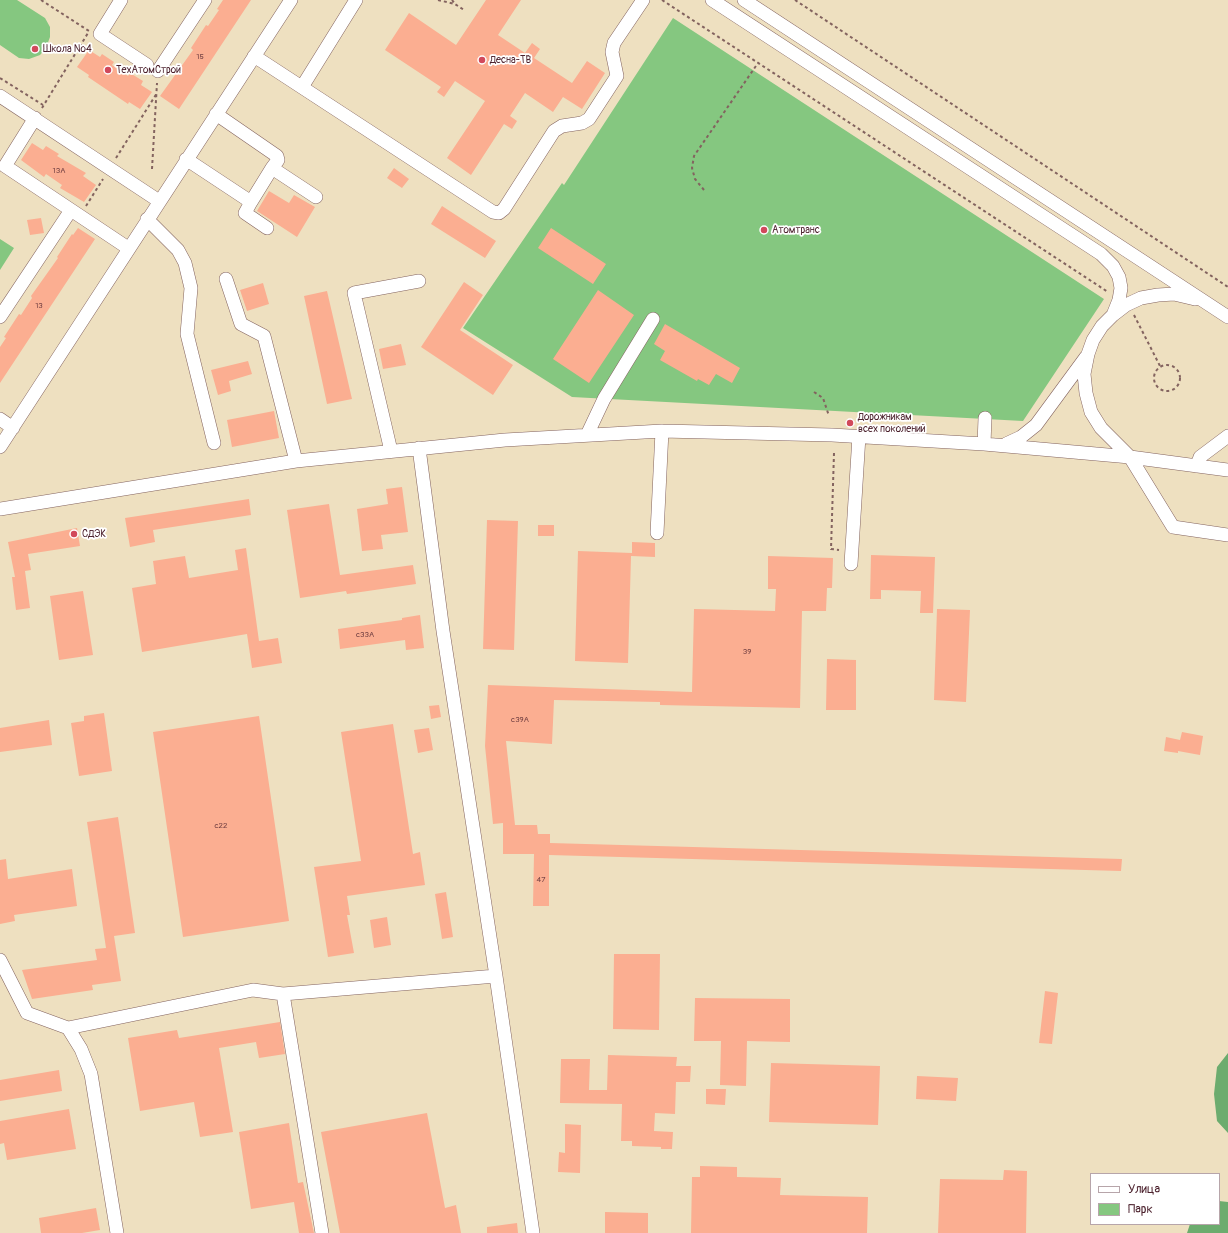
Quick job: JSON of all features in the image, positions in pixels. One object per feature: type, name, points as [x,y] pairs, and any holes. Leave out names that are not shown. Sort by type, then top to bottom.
[{"type":"street","points":[[121,0],[94,30],[152,68],[205,0]]},
{"type":"street","points":[[0,447],[290,0]]},
{"type":"street","points":[[302,87],[356,0]]},
{"type":"street","points":[[254,56],[493,212],[499,213],[504,209],[554,131],[562,126],[582,123],[589,119],[617,76],[612,52],[614,43],[643,0]]},
{"type":"street","points":[[712,0],[1101,254],[1113,266],[1119,277],[1123,303]]},
{"type":"street","points":[[744,0],[1228,317]]},
{"type":"street","points":[[0,96],[159,201]]},
{"type":"street","points":[[216,114],[277,156],[278,160],[245,213],[267,228]]},
{"type":"street","points":[[35,118],[5,166],[128,248]]},
{"type":"street","points":[[936,146],[946,131]]},
{"type":"street","points":[[186,159],[251,202]]},
{"type":"street","points":[[272,168],[316,197]]},
{"type":"street","points":[[0,317],[76,213]]},
{"type":"street","points":[[147,219],[178,250],[185,263],[191,288],[187,334],[214,443]]},
{"type":"street","points":[[226,279],[240,324],[264,336],[296,460]]},
{"type":"street","points":[[391,451],[354,293],[419,281]]},
{"type":"street","points":[[1004,445],[1021,437],[1036,426],[1088,354],[1098,333],[1123,303],[1141,298],[1169,294],[1191,297],[1206,303]]},
{"type":"street","points":[[587,435],[604,399],[653,319]]},
{"type":"street","points":[[1088,354],[1084,374],[1086,393],[1091,412],[1101,428],[1130,457],[1173,527],[1228,535]]},
{"type":"street","points":[[984,444],[985,418]]},
{"type":"street","points":[[0,419],[13,428]]},
{"type":"street","points":[[0,509],[296,460],[418,448],[587,435],[662,431],[859,436],[1004,445],[1130,457],[1228,470]]},
{"type":"street","points":[[658,533],[662,431]]},
{"type":"street","points":[[851,564],[859,436]]},
{"type":"street","points":[[1198,466],[1200,457],[1228,436]]},
{"type":"street","points":[[418,448],[443,631],[496,976],[533,1233]]},
{"type":"street","points":[[0,960],[27,1013],[68,1028],[253,990],[283,994],[496,976]]},
{"type":"street","points":[[283,994],[322,1233]]},
{"type":"street","points":[[68,1028],[81,1049],[91,1074],[116,1233]]},
{"type":"path","points":[[35,118],[94,30],[42,0]]},
{"type":"path","points":[[438,0],[455,4]]},
{"type":"path","points":[[452,0],[464,10]]},
{"type":"path","points":[[662,0],[1123,303],[1138,320],[1160,366]]},
{"type":"path","points":[[795,0],[1228,288]]},
{"type":"path","points":[[704,190],[695,179],[692,168],[694,156],[758,63]]},
{"type":"path","points":[[152,68],[157,93],[152,169]]},
{"type":"path","points":[[0,78],[43,105]]},
{"type":"path","points":[[76,213],[110,168],[157,93]]},
{"type":"path","points":[[1171,365],[1179,371],[1180,382],[1173,390],[1163,391],[1155,384],[1154,374],[1160,366],[1171,365]]},
{"type":"path","points":[[814,392],[823,398],[829,416]]},
{"type":"path","points":[[834,453],[831,549],[852,550]]},
{"type":"green space","points":[[0,0],[17,0],[45,18],[50,27],[50,37],[46,48],[40,55],[29,59],[19,58],[0,45]]},
{"type":"green space","name":"Атомтранс","points":[[673,18],[1104,299],[1023,421],[572,397],[463,328],[562,183],[564,185]]},
{"type":"green space","points":[[0,239],[14,248],[0,270]]},
{"type":"green space","points":[[1228,1053],[1228,1133],[1217,1121],[1214,1094],[1217,1067]]},
{"type":"green space","points":[[1220,1201],[1228,1202],[1228,1233],[1187,1233],[1190,1225],[1220,1225]]},
{"type":"building","points":[[223,0],[251,0],[179,109],[160,96],[193,50],[191,48],[206,25],[208,26],[219,10],[217,9]]},
{"type":"building","points":[[486,0],[521,0],[498,35],[525,53],[532,43],[540,49],[534,58],[572,83],[587,61],[605,73],[582,109],[563,97],[553,112],[525,93],[510,116],[517,121],[512,129],[504,124],[471,175],[447,158],[485,101],[455,81],[444,97],[437,92],[441,87],[385,50],[409,13],[456,45]]},
{"type":"building","points":[[89,50],[100,57],[102,54],[114,62],[112,65],[128,76],[130,73],[143,81],[141,85],[152,92],[140,109],[129,102],[128,104],[88,77],[89,75],[77,67]]},
{"type":"building","points":[[32,143],[43,150],[46,146],[59,154],[57,156],[86,173],[83,176],[96,185],[84,202],[60,188],[62,185],[46,174],[44,177],[21,160]]},
{"type":"building","points":[[394,168],[409,179],[402,188],[387,178]]},
{"type":"building","points":[[269,191],[289,203],[294,195],[315,207],[297,237],[257,211]]},
{"type":"building","points":[[442,206],[496,241],[485,258],[431,224]]},
{"type":"building","points":[[41,218],[44,233],[30,235],[27,220]]},
{"type":"building","points":[[78,228],[95,239],[0,383],[0,347],[6,338],[4,337],[19,314],[21,315],[32,298],[31,296],[58,258],[57,257],[72,234],[73,235]]},
{"type":"building","points":[[551,228],[606,264],[593,284],[538,248]]},
{"type":"building","points":[[464,282],[483,295],[460,330],[513,365],[493,395],[421,347]]},
{"type":"building","points":[[263,283],[269,304],[247,311],[240,290]]},
{"type":"building","points":[[598,290],[634,315],[589,383],[553,359]]},
{"type":"building","points":[[327,291],[352,399],[327,404],[304,296]]},
{"type":"building","points":[[665,324],[740,368],[732,383],[716,374],[709,385],[698,379],[697,381],[660,360],[665,351],[654,344]]},
{"type":"building","points":[[401,344],[406,365],[383,369],[379,349]]},
{"type":"building","points":[[248,361],[252,374],[229,381],[231,391],[218,395],[211,370]]},
{"type":"building","points":[[274,411],[279,438],[232,447],[227,420]]},
{"type":"building","points":[[402,487],[408,532],[381,535],[383,549],[362,551],[357,509],[388,504],[386,489]]},
{"type":"building","points":[[249,499],[251,515],[153,530],[155,542],[130,547],[125,518]]},
{"type":"building","points":[[329,504],[340,575],[413,565],[416,584],[347,594],[346,591],[300,598],[287,510]]},
{"type":"building","points":[[487,520],[518,521],[514,650],[483,649]]},
{"type":"building","points":[[538,525],[554,525],[554,536],[538,536]]},
{"type":"building","points":[[77,528],[80,546],[28,554],[31,570],[25,571],[30,608],[16,610],[12,577],[15,577],[8,542]]},
{"type":"building","points":[[632,542],[655,543],[655,557],[631,556],[628,663],[575,661],[578,551],[632,553]]},
{"type":"building","points":[[246,548],[259,641],[278,638],[282,663],[252,668],[247,634],[142,652],[132,588],[156,584],[153,561],[185,556],[189,578],[238,570],[235,550]]},
{"type":"building","points":[[871,555],[935,557],[933,613],[920,613],[921,591],[881,590],[881,599],[870,599]]},
{"type":"building","points":[[768,556],[833,558],[832,588],[827,588],[826,611],[802,611],[800,708],[660,705],[660,702],[554,700],[552,744],[506,741],[515,825],[537,825],[538,834],[550,834],[550,843],[1122,859],[1121,871],[549,855],[549,906],[533,906],[534,854],[503,854],[503,823],[493,824],[485,746],[488,685],[692,692],[694,609],[775,611],[776,589],[768,589]]},
{"type":"building","points":[[83,591],[93,655],[59,660],[50,596]]},
{"type":"building","points":[[937,609],[970,610],[966,702],[934,700]]},
{"type":"building","points":[[420,615],[424,648],[406,650],[405,640],[340,649],[338,629],[402,620],[402,618]]},
{"type":"building","points":[[827,659],[856,660],[856,710],[826,710]]},
{"type":"building","points":[[439,705],[441,717],[431,719],[429,706]]},
{"type":"building","points":[[104,713],[112,771],[79,776],[71,723],[84,721],[84,716]]},
{"type":"building","points":[[259,716],[289,921],[183,937],[153,732]]},
{"type":"building","points":[[49,720],[52,745],[0,752],[0,728]]},
{"type":"building","points":[[393,724],[413,854],[420,852],[425,885],[347,896],[350,915],[347,915],[354,953],[328,957],[314,867],[361,861],[341,732]]},
{"type":"building","points":[[429,728],[433,750],[418,753],[414,730]]},
{"type":"building","points":[[1182,732],[1203,736],[1200,755],[1178,751],[1178,753],[1164,751],[1166,737],[1180,740]]},
{"type":"building","points":[[118,817],[135,933],[114,936],[121,981],[92,985],[93,990],[32,999],[22,970],[97,960],[95,949],[106,948],[87,822]]},
{"type":"building","points":[[6,859],[8,879],[72,869],[77,906],[14,915],[15,921],[0,924],[0,860]]},
{"type":"building","points":[[446,892],[453,937],[442,939],[435,894]]},
{"type":"building","points":[[387,917],[391,945],[374,948],[370,920]]},
{"type":"building","points":[[614,954],[660,954],[659,1030],[613,1029]]},
{"type":"building","points":[[1045,991],[1058,993],[1052,1044],[1039,1043]]},
{"type":"building","points":[[695,998],[790,999],[790,1042],[747,1041],[746,1086],[720,1085],[721,1041],[694,1041]]},
{"type":"building","points":[[280,1022],[285,1054],[259,1058],[256,1042],[219,1048],[233,1132],[200,1137],[194,1102],[140,1111],[128,1038],[177,1030],[179,1038]]},
{"type":"building","points":[[608,1055],[677,1057],[676,1066],[691,1066],[690,1082],[676,1082],[675,1114],[655,1113],[654,1131],[673,1132],[672,1149],[632,1146],[632,1141],[621,1141],[622,1104],[560,1103],[561,1059],[590,1059],[589,1090],[607,1090]]},
{"type":"building","points":[[771,1063],[880,1066],[878,1125],[769,1122]]},
{"type":"building","points":[[59,1070],[62,1091],[0,1101],[0,1080]]},
{"type":"building","points":[[917,1076],[958,1078],[956,1101],[916,1099]]},
{"type":"building","points":[[706,1089],[726,1089],[725,1105],[706,1104]]},
{"type":"building","points":[[69,1109],[76,1149],[7,1160],[4,1143],[0,1144],[0,1121]]},
{"type":"building","points":[[427,1113],[445,1208],[456,1205],[461,1233],[340,1233],[321,1132]]},
{"type":"building","points":[[289,1123],[298,1183],[303,1182],[314,1233],[299,1233],[294,1202],[251,1209],[239,1132]]},
{"type":"building","points":[[565,1124],[581,1125],[580,1173],[558,1172],[559,1152],[565,1153]]},
{"type":"building","points":[[700,1166],[737,1167],[737,1177],[781,1178],[780,1195],[868,1197],[867,1233],[691,1233],[692,1177],[700,1177]]},
{"type":"building","points":[[1004,1170],[1027,1171],[1026,1233],[938,1233],[940,1179],[1003,1180]]},
{"type":"building","points":[[96,1208],[100,1230],[82,1233],[41,1233],[39,1218]]},
{"type":"building","points":[[605,1212],[648,1213],[648,1233],[605,1233]]},
{"type":"building","points":[[517,1223],[518,1233],[487,1233],[487,1227]]},
{"type":"place","name":"Школа №4","points":[[35,49]]},
{"type":"place","name":"Десна-ТВ","points":[[482,60]]},
{"type":"place","name":"ТехАтомСтрой","points":[[108,70]]},
{"type":"place","name":"Атомтранс","points":[[764,230]]},
{"type":"place","name":"Дорожникам всех поколений","points":[[850,423]]},
{"type":"place","name":"СДЭК","points":[[74,534]]}]
